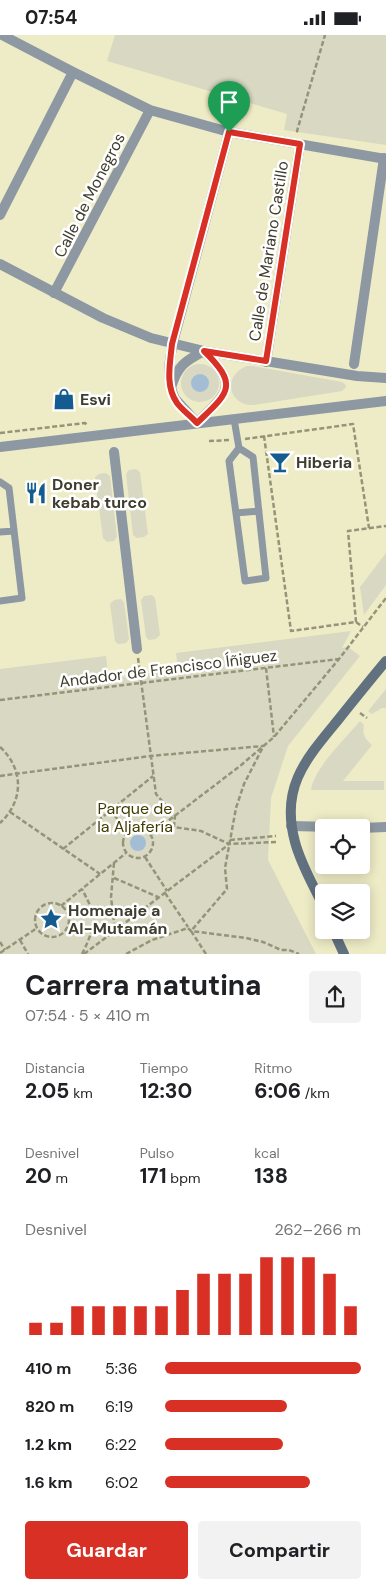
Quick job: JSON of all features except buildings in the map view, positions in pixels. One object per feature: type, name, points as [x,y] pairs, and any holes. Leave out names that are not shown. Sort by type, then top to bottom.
[{"type":"main road","points":[[315,888],[300,856],[292,826],[290,815],[293,790],[300,770],[315,748],[386,661]]},
{"type":"main road","points":[[337,939],[344,954]]},
{"type":"street","points":[[2,35],[150,110],[229,132],[385,158],[354,364]]},
{"type":"street","points":[[0,215],[73,72]]},
{"type":"street","name":"Calle de Monegros","points":[[54,293],[150,110]]},
{"type":"street","points":[[197,423],[178,403],[171,388],[169,370],[172,344],[229,132]]},
{"type":"street","name":"Calle de Mariano Castillo","points":[[266,361],[300,144]]},
{"type":"street","points":[[0,264],[121,327],[150,338],[204,351],[386,379]]},
{"type":"street","points":[[171,388],[176,372],[180,367],[204,351]]},
{"type":"street","points":[[197,423],[222,398],[226,387],[221,369],[204,351]]},
{"type":"street","points":[[0,447],[386,401]]},
{"type":"street","points":[[114,452],[137,649]]},
{"type":"street","points":[[292,826],[315,827]]},
{"type":"street","points":[[370,828],[386,827]]},
{"type":"lane","points":[[234,419],[239,447],[253,457],[266,578],[244,581],[229,461],[239,447]]},
{"type":"lane","points":[[0,482],[9,488],[22,597],[0,601]]},
{"type":"lane","points":[[236,513],[259,511]]},
{"type":"lane","points":[[0,532],[14,531]]},
{"type":"path","points":[[296,131],[326,35]]},
{"type":"path","points":[[0,433],[85,423],[88,425]]},
{"type":"path","points":[[363,627],[356,622],[291,631],[264,436],[353,424],[369,528]]},
{"type":"path","points":[[356,622],[348,531],[386,526]]},
{"type":"path","points":[[151,834],[274,737],[340,659],[386,598]]},
{"type":"path","points":[[137,649],[156,794],[174,816],[174,827],[200,831],[229,845],[277,842]]},
{"type":"path","name":"Andador de Francisco Íñiguez","points":[[0,700],[340,659]]},
{"type":"path","points":[[266,668],[274,737]]},
{"type":"path","points":[[360,713],[367,718]]},
{"type":"path","points":[[0,776],[150,755],[264,746]]},
{"type":"path","points":[[191,931],[227,889],[225,868],[236,808],[244,784],[264,746]]},
{"type":"path","points":[[0,747],[13,763],[17,774],[17,793],[10,812],[0,823]]},
{"type":"path","points":[[63,849],[153,775]]},
{"type":"path","points":[[110,810],[128,832]]},
{"type":"path","points":[[10,812],[100,874]]},
{"type":"path","points":[[138,828],[151,834],[154,842],[153,847],[146,857],[141,859],[133,858],[126,853],[123,843],[128,832],[138,828]]},
{"type":"path","points":[[230,840],[276,836]]},
{"type":"path","points":[[83,954],[229,845]]},
{"type":"path","points":[[61,906],[126,853]]},
{"type":"path","points":[[146,857],[206,954]]},
{"type":"path","points":[[114,862],[111,897],[115,931]]},
{"type":"path","points":[[114,879],[159,898]]},
{"type":"path","points":[[82,889],[91,909],[93,921],[91,938],[83,954]]},
{"type":"path","points":[[51,903],[61,906],[65,910],[69,921],[68,926],[61,935],[50,937],[40,932],[37,928],[35,917],[41,907],[51,903]]},
{"type":"path","points":[[126,954],[152,940],[188,927]]},
{"type":"path","points":[[0,953],[37,928]]},
{"type":"path","points":[[191,931],[246,938],[264,942],[281,950],[289,950],[296,954]]},
{"type":"path","points":[[20,940],[28,954]]},
{"type":"path","points":[[0,943],[5,950]]},
{"type":"green space","points":[[115,35],[386,35],[386,145],[284,130],[287,114],[107,61]]},
{"type":"green space","points":[[200,364],[214,369],[219,383],[214,397],[200,402],[186,397],[181,383],[186,369]]},
{"type":"green space","points":[[247,366],[342,382],[346,387],[342,391],[254,405],[245,404],[238,401],[234,395],[231,383],[239,370]]},
{"type":"green space","points":[[136,469],[140,472],[148,534],[137,538],[133,535],[126,474],[129,470]]},
{"type":"green space","points":[[106,473],[110,476],[117,537],[114,541],[107,542],[103,538],[95,477]]},
{"type":"green space","points":[[386,553],[386,585],[364,615],[360,587]]},
{"type":"green space","points":[[152,595],[155,598],[160,635],[156,639],[149,640],[146,637],[141,600],[144,596]]},
{"type":"green space","points":[[121,599],[124,602],[129,639],[126,643],[118,644],[115,641],[110,604],[114,600]]},
{"type":"green space","name":"Parque de la Aljafería","points":[[351,631],[342,648],[348,647],[360,656],[288,746],[271,798],[268,860],[316,954],[0,954],[0,669],[106,656],[109,679],[178,669],[176,653]]},
{"type":"green space","points":[[386,689],[386,708],[382,708],[372,714],[368,711]]},
{"type":"green space","points":[[360,721],[364,725],[363,731],[365,736],[372,745],[343,781],[384,781],[384,790],[311,790],[313,781],[324,763]]},
{"type":"water","points":[[200,374],[206,377],[209,383],[206,389],[200,392],[194,389],[191,383],[194,377]]},
{"type":"water","points":[[138,835],[144,837],[146,843],[144,849],[138,851],[132,849],[130,843],[132,837]]},
{"type":"place","name":"Esvi","points":[[64,399]]},
{"type":"place","name":"Hiberia","points":[[280,462]]},
{"type":"place","name":"Doner kebab turco","points":[[36,493]]},
{"type":"place","name":"Homenaje a Al-Mutamán","points":[[51,919]]},
{"type":"route","points":[[229,132],[300,144],[266,361],[204,351],[221,369],[226,381],[226,387],[218,403],[197,423],[175,399],[169,379],[169,370],[172,344],[229,132]]}]
